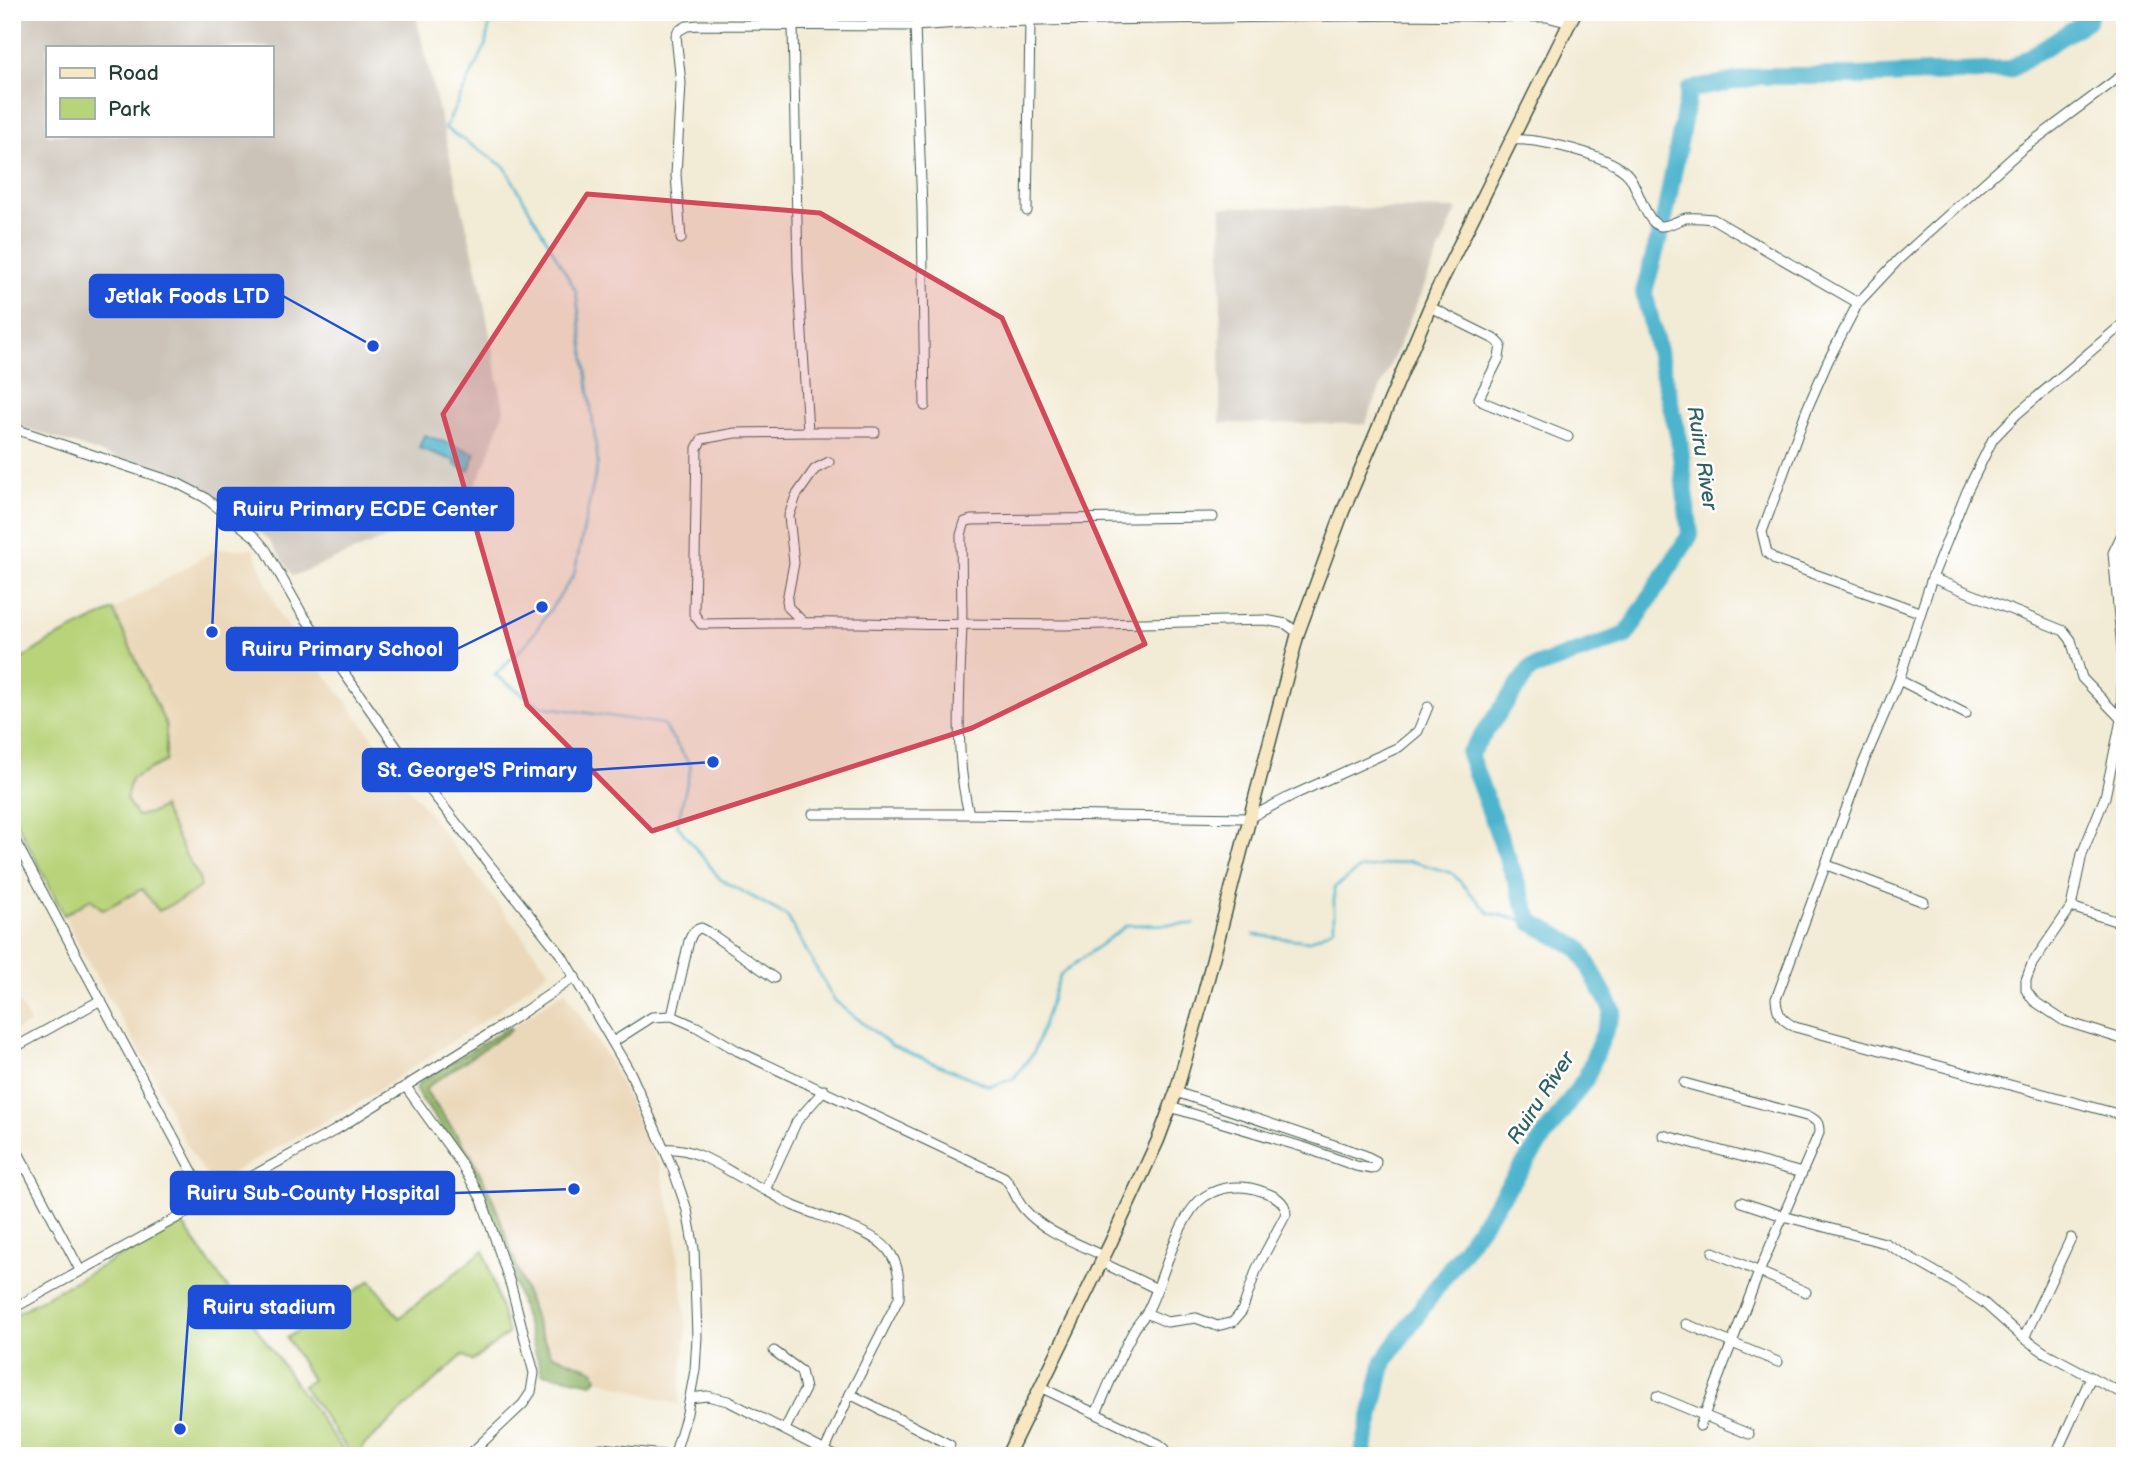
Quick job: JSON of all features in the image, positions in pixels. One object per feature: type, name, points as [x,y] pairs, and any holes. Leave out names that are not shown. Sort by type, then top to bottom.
[{"type":"main road","points":[[1007,1456],[1158,1140],[1176,1092],[1298,633],[1343,511],[1430,307],[1573,18]]},
{"type":"street","points":[[681,239],[676,175],[681,83],[676,36],[678,31],[687,26],[915,26],[974,17],[1030,21],[1074,16],[1259,14],[1573,18]]},
{"type":"street","points":[[1027,211],[1030,21]]},
{"type":"street","points":[[915,26],[922,209],[925,406]]},
{"type":"street","points":[[793,27],[798,269],[808,432]]},
{"type":"street","points":[[1919,612],[1776,560],[1767,553],[1762,532],[1802,421],[1828,361],[1858,303],[1899,259],[2021,150],[2125,73]]},
{"type":"street","points":[[1512,140],[1530,139],[1611,161],[1629,176],[1650,218],[1662,226],[1686,218],[1713,219],[1858,303]]},
{"type":"street","points":[[1430,307],[1501,345],[1499,358],[1479,398],[1483,402],[1568,438]]},
{"type":"street","points":[[2125,322],[2017,414],[1993,439],[1967,491],[1932,578],[1899,680],[1862,766],[1776,999],[1777,1011],[1783,1020],[1795,1027],[2125,1115]]},
{"type":"street","points":[[12,428],[184,486],[204,497],[255,537],[266,550],[301,612],[400,752],[547,934],[613,1042],[646,1105],[687,1210],[694,1249],[697,1337],[690,1398],[673,1456],[622,1448],[601,1448],[568,1456]]},
{"type":"street","points":[[876,432],[808,432],[710,436],[702,439],[697,448],[694,614],[701,624],[803,622],[920,626],[1064,625],[1265,620],[1286,624],[1298,633]]},
{"type":"street","points":[[803,622],[788,607],[787,600],[794,563],[789,516],[796,496],[815,469],[829,462]]},
{"type":"street","points":[[969,814],[961,733],[961,535],[965,522],[1213,517]]},
{"type":"street","points":[[2125,528],[2113,553],[2123,660],[2123,721],[2105,797],[2082,854],[2071,907],[2032,964],[2026,980],[2026,989],[2034,1001],[2064,1021],[2085,1030],[2125,1040]]},
{"type":"street","points":[[1932,578],[2064,631],[2071,640],[2081,678],[2123,721]]},
{"type":"street","points":[[1899,680],[1966,713]]},
{"type":"street","points":[[813,814],[1249,818],[1399,747],[1418,731],[1428,707]]},
{"type":"street","points":[[12,835],[208,1201]]},
{"type":"street","points":[[1827,865],[1924,902]]},
{"type":"street","points":[[2071,907],[2125,924]]},
{"type":"street","points":[[672,1016],[689,941],[697,929],[707,931],[774,978]]},
{"type":"street","points":[[12,1294],[15,1307],[334,1131],[575,977]]},
{"type":"street","points":[[12,1048],[101,1000]]},
{"type":"street","points":[[613,1042],[652,1017],[672,1016],[697,1027],[738,1051],[1004,1177],[1014,1187],[1018,1201],[1036,1220],[1155,1288]]},
{"type":"street","points":[[1684,1083],[1817,1120],[1819,1133],[1759,1272],[1700,1426]]},
{"type":"street","points":[[406,1087],[460,1162],[482,1200],[512,1286],[534,1373],[531,1392],[523,1404],[468,1456]]},
{"type":"street","points":[[765,1190],[797,1121],[824,1090]]},
{"type":"street","points":[[1170,1107],[1356,1166],[1372,1169],[1375,1167],[1376,1161],[1371,1158],[1176,1092]]},
{"type":"street","points":[[1222,1124],[1227,1110]]},
{"type":"street","points":[[1663,1135],[1802,1172]]},
{"type":"street","points":[[12,1141],[80,1270]]},
{"type":"street","points":[[665,1149],[682,1148],[690,1151],[794,1206],[878,1240],[889,1251],[900,1282],[899,1298],[825,1450]]},
{"type":"street","points":[[12,1174],[26,1167]]},
{"type":"street","points":[[1096,1413],[1133,1331],[1146,1313],[1189,1216],[1205,1196],[1227,1187],[1245,1187],[1275,1196],[1286,1208],[1286,1214],[1257,1268],[1242,1311],[1233,1322],[1217,1326],[1196,1318],[1167,1322],[1146,1313]]},
{"type":"street","points":[[1741,1202],[1885,1243],[1984,1303],[2044,1352],[2125,1395]]},
{"type":"street","points":[[2024,1338],[2071,1238]]},
{"type":"street","points":[[1713,1252],[1806,1292]]},
{"type":"street","points":[[1686,1324],[1778,1362]]},
{"type":"street","points":[[774,1351],[801,1371],[805,1389],[785,1429]]},
{"type":"street","points":[[2055,1456],[2091,1377]]},
{"type":"street","points":[[1040,1387],[1159,1444],[1165,1449],[1166,1456]]},
{"type":"street","points":[[850,1394],[950,1445]]},
{"type":"street","points":[[1657,1396],[1749,1434]]},
{"type":"street","points":[[690,1398],[716,1397],[835,1456]]},
{"type":"highlighted area","points":[[587,194],[820,213],[1002,318],[1145,644],[972,728],[652,831],[527,705],[443,414]]},
{"type":"shaded area","points":[[12,12],[415,12],[480,282],[504,410],[487,461],[467,501],[409,529],[293,576],[269,540],[202,486],[12,424]]},
{"type":"shaded area","points":[[1221,207],[1457,209],[1365,424],[1220,423]]},
{"type":"shaded area","points":[[217,549],[253,549],[281,618],[549,971],[498,1011],[357,1104],[226,1176],[210,1178],[200,1167],[179,1131],[149,1067],[87,960],[12,813],[12,665],[51,640],[113,610]]},
{"type":"shaded area","points":[[12,991],[30,1023],[12,1033]]},
{"type":"shaded area","points":[[565,991],[609,1060],[659,1165],[675,1227],[687,1329],[678,1405],[545,1362],[476,1173],[421,1088]]},
{"type":"green space","points":[[113,610],[166,725],[166,761],[131,779],[126,799],[137,816],[162,807],[198,875],[201,886],[159,911],[142,889],[103,910],[91,899],[64,915],[12,813],[12,665],[51,640]]},
{"type":"green space","points":[[509,1027],[511,1030],[427,1087],[426,1091],[471,1155],[494,1202],[538,1327],[551,1354],[594,1370],[597,1379],[592,1383],[542,1373],[507,1260],[472,1171],[416,1091],[418,1084],[424,1079]]},
{"type":"green space","points":[[181,1222],[347,1456],[12,1456],[12,1316]]},
{"type":"green space","points":[[484,1250],[508,1334],[472,1361],[463,1355],[363,1446],[359,1456],[352,1456],[303,1386],[312,1380],[287,1338],[371,1280],[399,1318]]},
{"type":"water","points":[[424,435],[475,453],[469,471],[455,465],[456,461],[419,448]]},
{"type":"waterway","points":[[492,12],[485,47],[445,128],[505,167],[576,291],[598,462],[574,575],[528,642],[495,675],[540,706],[663,724],[691,766],[677,825],[720,879],[787,916],[834,1000],[892,1046],[990,1086],[1013,1079],[1034,1052],[1060,975],[1127,925],[1194,924]]},
{"type":"waterway","name":"Ruiru River","points":[[1362,1456],[1384,1361],[1586,1078],[1613,1011],[1579,948],[1531,922],[1469,754],[1530,669],[1626,635],[1690,535],[1679,439],[1644,292],[1665,215],[1689,90],[1761,76],[1857,76],[2009,70],[2088,20],[2090,12]]},
{"type":"waterway","points":[[1254,935],[1309,941],[1334,928],[1334,888],[1359,869],[1410,861],[1452,873],[1489,913],[1531,922]]},
{"type":"place","name":"Jetlak Foods LTD","points":[[373,346]]},
{"type":"place","name":"Ruiru Primary School","points":[[542,607]]},
{"type":"place","name":"Ruiru Primary ECDE Center","points":[[212,632]]},
{"type":"place","name":"St. George'S Primary","points":[[713,762]]},
{"type":"place","name":"Ruiru Sub-County Hospital","points":[[574,1189]]},
{"type":"place","name":"Ruiru stadium","points":[[180,1429]]}]
